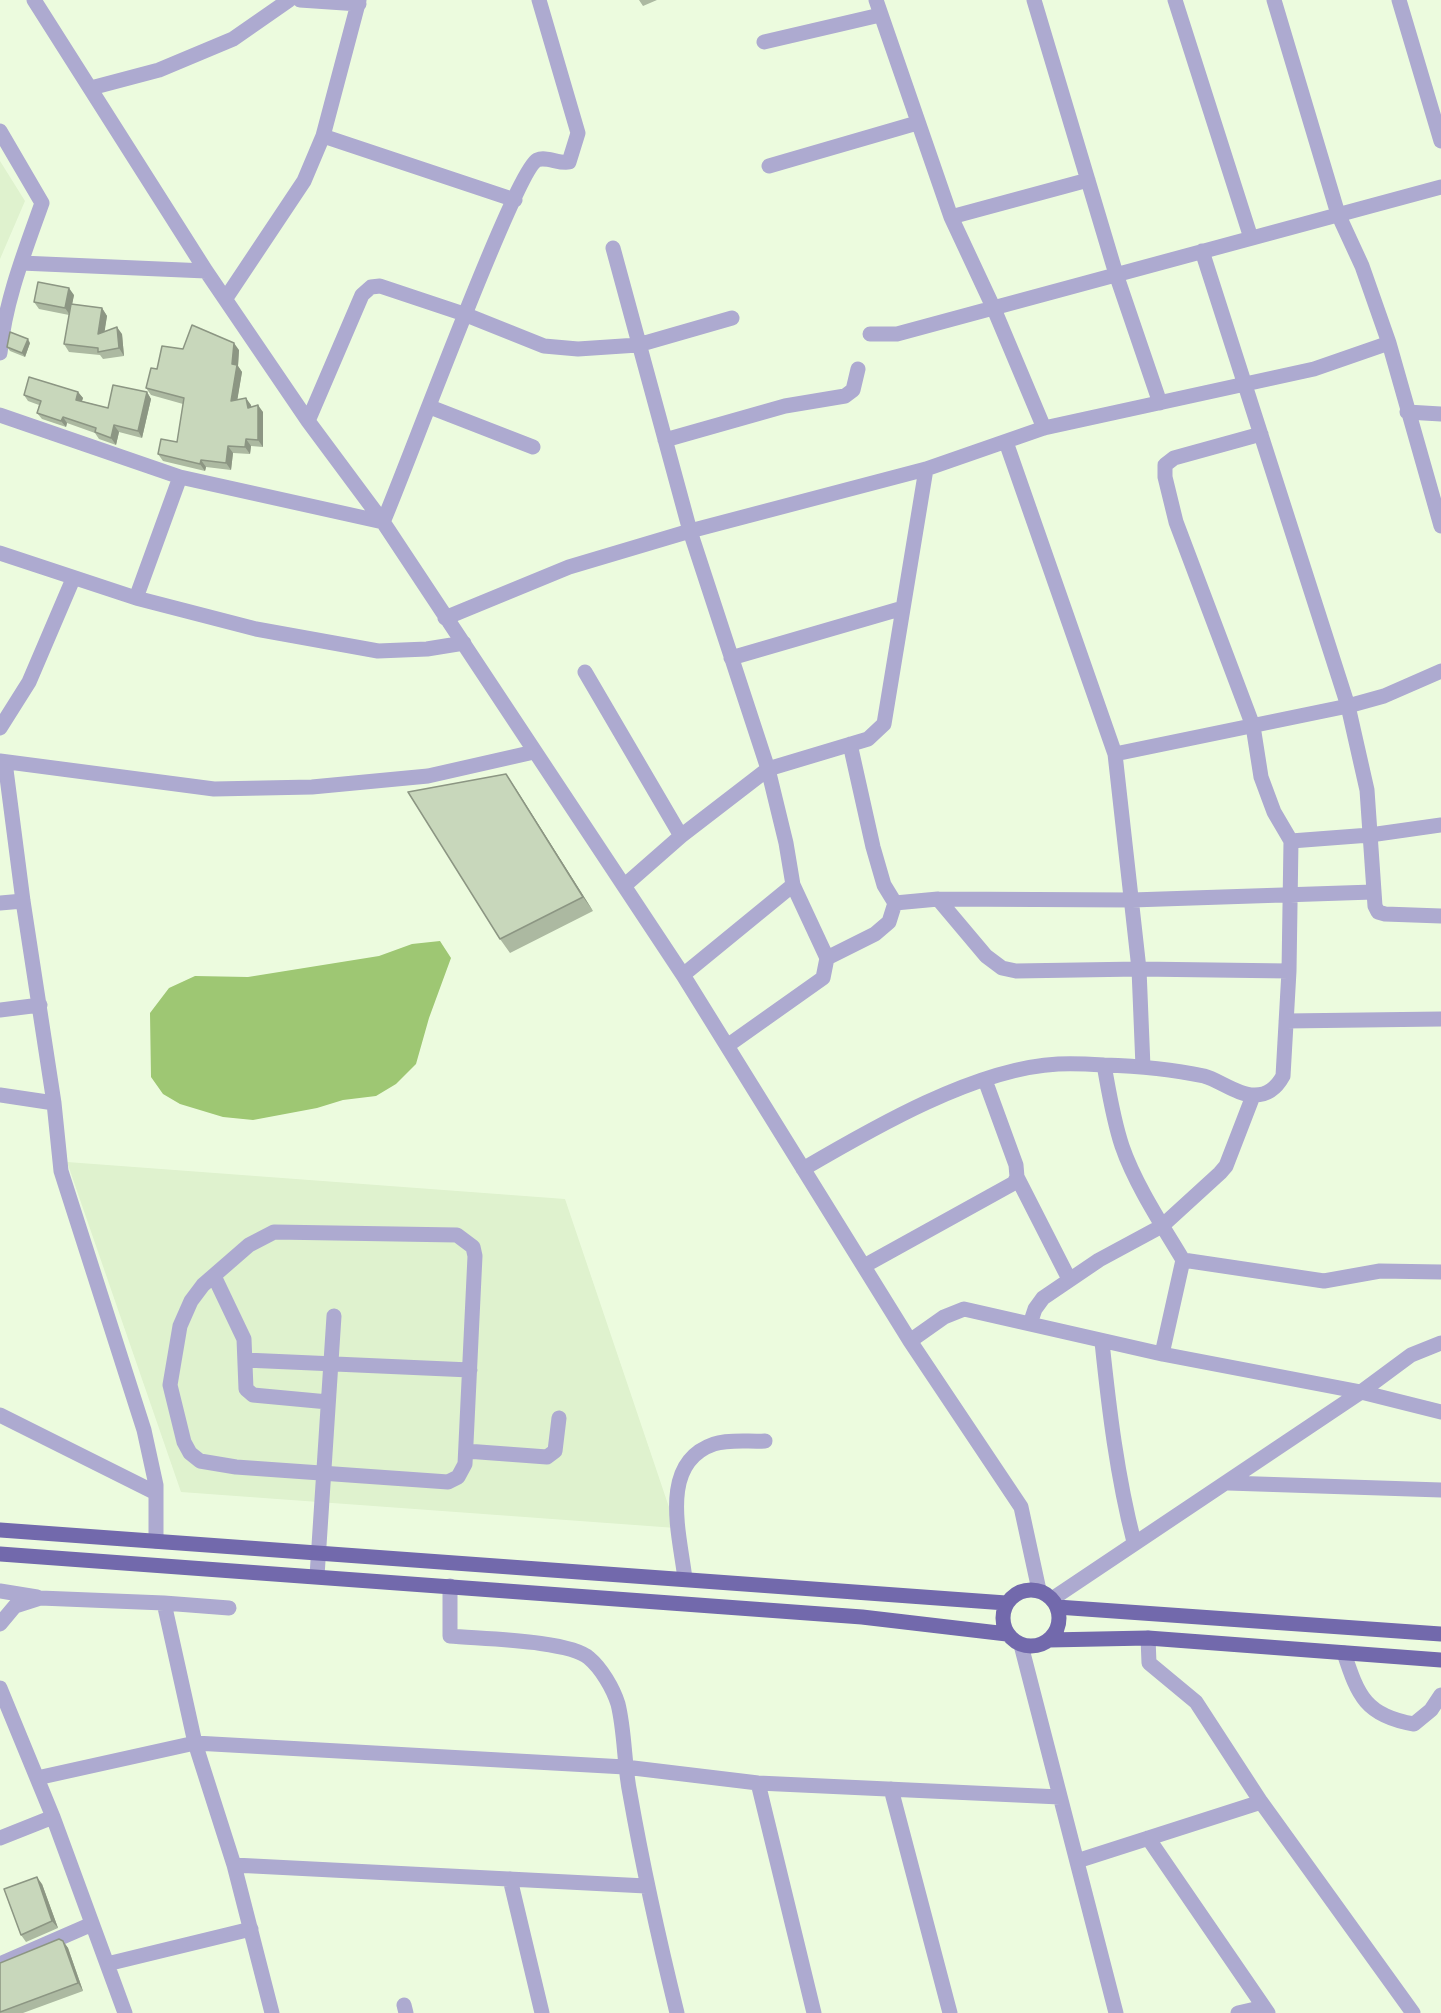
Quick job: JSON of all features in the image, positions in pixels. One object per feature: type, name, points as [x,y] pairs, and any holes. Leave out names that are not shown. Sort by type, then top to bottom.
[{"type":"main road","points":[[0,1530],[1006,1603]]},
{"type":"main road","points":[[0,1554],[861,1617],[1007,1634],[1021,1645],[1031,1647],[1048,1640],[1148,1638],[1441,1660]]},
{"type":"main road","points":[[1007,1634],[1002,1618],[1006,1603],[1020,1591],[1039,1590],[1055,1603],[1441,1634]]},
{"type":"main road","points":[[1048,1640],[1056,1631],[1059,1619],[1055,1603]]},
{"type":"street","points":[[34,0],[206,271],[308,421],[383,522],[683,975],[910,1341],[1021,1507],[1039,1590]]},
{"type":"street","points":[[91,88],[159,70],[233,39],[289,0]]},
{"type":"street","points":[[226,298],[304,181],[323,136],[359,2],[300,0]]},
{"type":"street","points":[[383,522],[430,407],[464,314],[515,200],[537,160],[569,162],[577,141],[578,133],[539,0]]},
{"type":"street","points":[[1034,0],[1116,274],[1160,403]]},
{"type":"street","points":[[1175,0],[1251,238]]},
{"type":"street","points":[[1274,0],[1338,214],[1362,266],[1389,343],[1441,526]]},
{"type":"street","points":[[1398,0],[1441,141]]},
{"type":"street","points":[[764,42],[879,4],[917,123],[951,217],[994,309],[1044,428]]},
{"type":"street","points":[[769,166],[917,123]]},
{"type":"street","points":[[0,131],[42,202],[1,329],[0,353]]},
{"type":"street","points":[[323,136],[515,200]]},
{"type":"street","points":[[951,217],[1088,180]]},
{"type":"street","points":[[870,334],[897,334],[1441,187]]},
{"type":"street","points":[[613,248],[690,531],[768,769],[786,843],[793,885],[827,958],[823,978],[727,1046]]},
{"type":"street","points":[[1202,251],[1348,706],[1367,790],[1375,906],[1381,913],[1441,916]]},
{"type":"street","points":[[21,262],[206,271]]},
{"type":"street","points":[[308,421],[362,295],[371,287],[380,286],[464,314],[544,346],[578,349],[638,345],[732,318]]},
{"type":"street","points":[[446,618],[569,567],[690,531],[926,469],[1044,428],[1314,369],[1389,343]]},
{"type":"street","points":[[665,440],[785,406],[845,396],[853,390],[858,369]]},
{"type":"street","points":[[430,407],[533,447]]},
{"type":"street","points":[[1407,412],[1441,414]]},
{"type":"street","points":[[0,415],[180,477],[383,522]]},
{"type":"street","points":[[803,1169],[871,1128],[985,1080],[1047,1065],[1143,1067],[1207,1077],[1252,1096],[1275,1088],[1283,1076],[1289,971],[1291,841],[1274,812],[1261,777],[1253,726],[1176,522],[1165,477],[1165,465],[1173,458],[1261,434]]},
{"type":"street","points":[[1006,442],[1115,754],[1139,969],[1143,1067]]},
{"type":"street","points":[[624,886],[681,836],[768,769],[868,739],[884,724],[926,469]]},
{"type":"street","points":[[136,598],[180,477]]},
{"type":"street","points":[[0,553],[136,598],[256,629],[378,651],[427,649],[464,643]]},
{"type":"street","points":[[0,728],[29,682],[73,579]]},
{"type":"street","points":[[731,658],[903,608]]},
{"type":"street","points":[[1115,754],[1348,706],[1384,696],[1441,671]]},
{"type":"street","points":[[585,672],[681,836]]},
{"type":"street","points":[[827,958],[875,934],[889,922],[895,903],[884,885],[873,847],[850,744]]},
{"type":"street","points":[[156,1541],[156,1493],[153,1466],[131,1386],[61,1171],[54,1103],[3,761],[214,789],[312,787],[428,776],[534,752]]},
{"type":"street","points":[[1291,841],[1370,835],[1441,825]]},
{"type":"street","points":[[683,975],[793,885]]},
{"type":"street","points":[[895,903],[938,899],[1132,900],[1373,892]]},
{"type":"street","points":[[938,899],[986,956],[1002,968],[1016,971],[1139,969],[1289,971]]},
{"type":"street","points":[[0,903],[23,901]]},
{"type":"street","points":[[0,1010],[40,1005]]},
{"type":"street","points":[[1286,1021],[1441,1019]]},
{"type":"street","points":[[1104,1065],[1111,1109],[1122,1148],[1162,1226],[1183,1260],[1162,1354]]},
{"type":"street","points":[[985,1080],[1016,1165],[1017,1177],[1069,1279]]},
{"type":"street","points":[[0,1095],[54,1103]]},
{"type":"street","points":[[1030,1324],[1038,1303],[1069,1279],[1162,1226],[1188,1205],[1226,1166],[1252,1096]]},
{"type":"street","points":[[864,1266],[1011,1186],[1017,1177]]},
{"type":"street","points":[[274,1232],[457,1235],[473,1247],[475,1256],[466,1451],[465,1464],[458,1477],[448,1482],[208,1463],[190,1453],[184,1442],[170,1386],[180,1326],[191,1301],[214,1276],[249,1245],[274,1232]]},
{"type":"street","points":[[1183,1260],[1324,1281],[1380,1271],[1441,1272]]},
{"type":"street","points":[[214,1276],[239,1326],[245,1360],[246,1389],[253,1395],[328,1402]]},
{"type":"street","points":[[910,1341],[955,1311],[974,1311],[1102,1342],[1361,1392],[1441,1412]]},
{"type":"street","points":[[317,1576],[334,1316]]},
{"type":"street","points":[[1102,1342],[1110,1421],[1125,1508],[1134,1542]]},
{"type":"street","points":[[1055,1603],[1134,1542],[1228,1483],[1361,1392],[1410,1355],[1441,1343]]},
{"type":"street","points":[[245,1360],[470,1370]]},
{"type":"street","points":[[0,1415],[156,1493]]},
{"type":"street","points":[[466,1451],[547,1457],[555,1451],[559,1418]]},
{"type":"street","points":[[685,1579],[677,1503],[680,1476],[690,1457],[715,1443],[765,1441]]},
{"type":"street","points":[[1228,1483],[1441,1490]]},
{"type":"street","points":[[450,1586],[450,1636],[522,1642],[575,1650],[588,1657],[608,1683],[618,1704],[625,1767],[646,1886],[677,2013]]},
{"type":"street","points":[[0,1592],[40,1598],[229,1608]]},
{"type":"street","points":[[0,1624],[15,1606],[40,1598]]},
{"type":"street","points":[[164,1603],[195,1743],[234,1864],[272,2013]]},
{"type":"street","points":[[1148,1638],[1149,1663],[1196,1702],[1261,1802],[1413,2013]]},
{"type":"street","points":[[1021,1645],[1116,2013]]},
{"type":"street","points":[[1344,1653],[1355,1689],[1371,1707],[1391,1720],[1414,1724],[1431,1710],[1441,1695]]},
{"type":"street","points":[[0,1688],[4,1705],[38,1778],[125,2013]]},
{"type":"street","points":[[38,1778],[195,1743],[625,1767],[758,1783],[1060,1797]]},
{"type":"street","points":[[758,1783],[814,2013]]},
{"type":"street","points":[[891,1789],[950,2013]]},
{"type":"street","points":[[1077,1861],[1261,1802]]},
{"type":"street","points":[[0,1838],[53,1817]]},
{"type":"street","points":[[1148,1838],[1266,2010],[1238,2013]]},
{"type":"street","points":[[234,1864],[646,1886]]},
{"type":"street","points":[[510,1879],[542,2013]]},
{"type":"street","points":[[0,1964],[92,1924]]},
{"type":"street","points":[[106,1964],[251,1929]]},
{"type":"shaded area","points":[[0,161],[25,201],[0,259]]},
{"type":"shaded area","points":[[440,941],[451,958],[429,1018],[416,1064],[396,1084],[376,1096],[343,1100],[317,1108],[253,1120],[223,1117],[180,1104],[163,1094],[151,1077],[150,1013],[169,988],[195,976],[248,977],[379,956],[412,944]]},
{"type":"shaded area","points":[[67,1162],[565,1199],[676,1528],[181,1492]]},
{"type":"building","points":[[38,282],[69,288],[65,308],[34,302]]},
{"type":"building","points":[[71,304],[102,308],[98,334],[117,327],[119,348],[98,352],[98,348],[64,344]]},
{"type":"building","points":[[192,325],[234,343],[232,364],[237,365],[231,401],[246,398],[248,408],[258,405],[258,440],[246,439],[245,447],[228,446],[226,463],[201,460],[200,464],[158,454],[161,439],[177,442],[184,398],[146,388],[151,368],[157,369],[162,346],[183,349]]},
{"type":"building","points":[[10,332],[28,339],[22,353],[7,347]]},
{"type":"building","points":[[29,377],[78,392],[76,400],[108,408],[113,385],[147,392],[138,431],[114,425],[111,438],[95,432],[96,428],[63,417],[61,421],[37,413],[41,401],[24,395]]},
{"type":"building","points":[[506,774],[583,897],[500,939],[408,792]]},
{"type":"building","points":[[37,1877],[52,1921],[21,1935],[4,1889]]},
{"type":"building","points":[[59,1939],[63,1941],[78,1983],[0,2012],[0,1963]]}]
